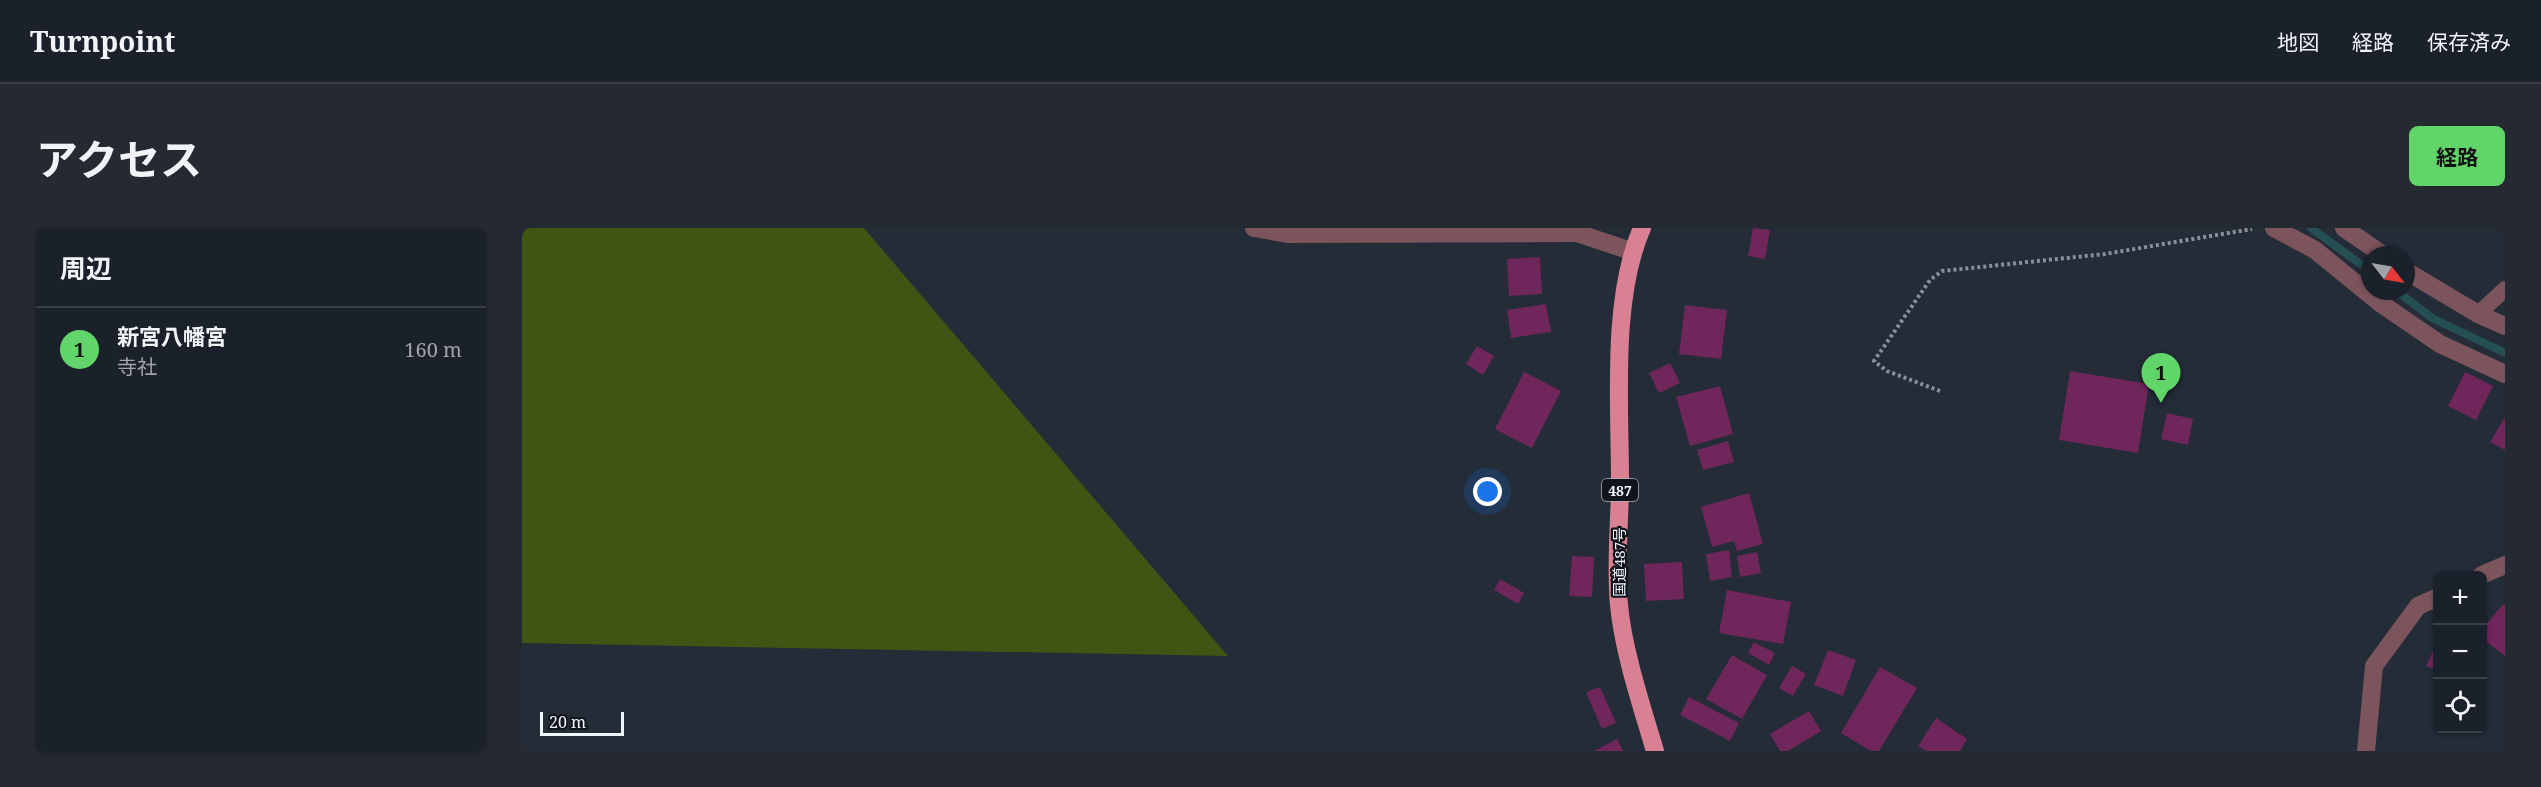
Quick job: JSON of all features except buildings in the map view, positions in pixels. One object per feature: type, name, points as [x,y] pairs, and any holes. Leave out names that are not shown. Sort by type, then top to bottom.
[{"type":"highway","name":"国道487号","points":[[1642,228],[1631,252],[1624,292],[1621,363],[1619,605],[1637,688],[1655,751]]},
{"type":"street","points":[[1254,228],[1288,234],[1577,230],[1631,252]]},
{"type":"street","points":[[2274,228],[2315,250],[2380,303],[2440,344],[2505,374]]},
{"type":"street","points":[[2344,228],[2370,246]]},
{"type":"street","points":[[2415,276],[2478,314],[2505,326]]},
{"type":"street","points":[[2487,573],[2505,564]]},
{"type":"street","points":[[2366,751],[2374,666],[2418,606],[2433,599]]},
{"type":"lane","points":[[2478,314],[2505,289]]},
{"type":"path","points":[[1940,391],[1887,371],[1874,361],[1930,279],[1942,271],[2105,254],[2258,228]]},
{"type":"green space","points":[[522,228],[864,228],[1228,656],[522,643]]},
{"type":"waterway","points":[[2311,228],[2361,264]]},
{"type":"waterway","points":[[2409,300],[2432,318],[2505,353]]},
{"type":"place","name":"新宮八幡宮","points":[[2161,403]]}]
